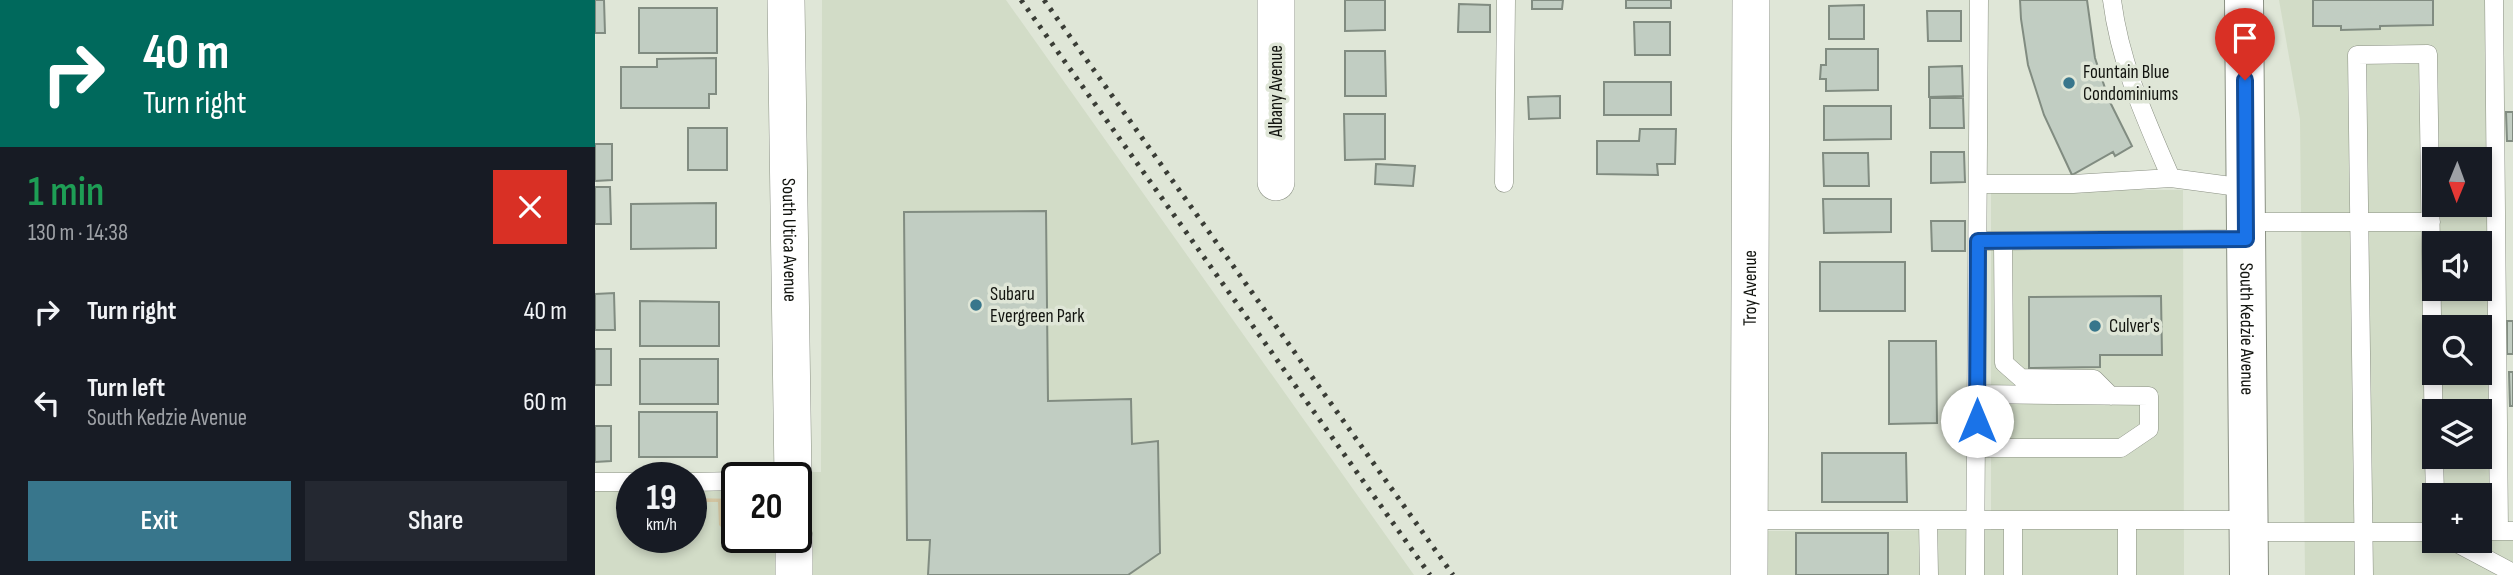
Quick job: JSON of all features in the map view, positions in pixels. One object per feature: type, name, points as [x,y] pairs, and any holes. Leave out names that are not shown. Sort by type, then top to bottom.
[{"type":"main road","name":"South Kedzie Avenue","points":[[2244,0],[2249,575]]},
{"type":"street","name":"South Utica Avenue","points":[[786,0],[793,462]]},
{"type":"street","name":"Albany Avenue","points":[[1276,0],[1276,181]]},
{"type":"street","name":"Troy Avenue","points":[[1749,575],[1751,0]]},
{"type":"street","points":[[794,553],[794,575]]},
{"type":"lane","points":[[1504,183],[1506,0]]},
{"type":"lane","points":[[1975,575],[1979,0]]},
{"type":"lane","points":[[2112,0],[2117,36],[2143,111],[2171,178]]},
{"type":"lane","points":[[2494,0],[2506,531]]},
{"type":"lane","points":[[2364,575],[2357,55],[2428,54],[2433,399]]},
{"type":"lane","points":[[1978,184],[2073,184],[2171,178],[2246,216]]},
{"type":"lane","points":[[1978,241],[2003,241],[2246,216],[2360,222],[2431,222]]},
{"type":"lane","points":[[2003,241],[2004,363],[2021,378],[2094,379],[2111,396]]},
{"type":"lane","points":[[1977,394],[2149,396],[2149,429],[2121,449],[1977,448]]},
{"type":"lane","points":[[595,482],[616,482]]},
{"type":"lane","points":[[1748,520],[2127,520],[2364,532],[2422,532]]},
{"type":"lane","points":[[1928,520],[1929,575]]},
{"type":"lane","points":[[2127,520],[2127,575]]},
{"type":"lane","points":[[2013,521],[2013,575]]},
{"type":"lane","points":[[2476,553],[2513,573]]},
{"type":"shaded area","points":[[822,0],[1006,0],[1414,575],[595,575],[595,473],[616,473],[616,553],[707,553],[707,473],[721,472],[721,553],[812,553],[812,472],[821,472]]},
{"type":"shaded area","points":[[2279,0],[2494,0],[2499,531],[2513,531],[2513,575],[2305,575],[2300,119]]},
{"type":"shaded area","points":[[1991,190],[2183,190],[2184,575],[1755,575],[1754,531],[1991,530]]},
{"type":"shaded area","points":[[707,498],[721,499],[721,527],[719,525],[718,502],[707,502]]},
{"type":"building","points":[[595,0],[604,0],[605,33],[595,33]]},
{"type":"building","points":[[1345,0],[1385,0],[1385,30],[1345,31]]},
{"type":"building","points":[[1532,0],[1563,0],[1562,9],[1532,9]]},
{"type":"building","points":[[1626,0],[1671,0],[1671,8],[1626,8]]},
{"type":"building","name":"Fountain Blue Condominiums","points":[[2020,0],[2087,0],[2095,58],[2109,100],[2132,146],[2115,156],[2113,152],[2072,175],[2044,115],[2028,65]]},
{"type":"building","points":[[2313,0],[2433,0],[2433,25],[2341,30],[2341,26],[2313,26]]},
{"type":"building","points":[[1459,4],[1490,5],[1490,32],[1458,32]]},
{"type":"building","points":[[1864,5],[1864,39],[1829,39],[1829,6]]},
{"type":"building","points":[[639,8],[717,8],[717,53],[639,53]]},
{"type":"building","points":[[1927,11],[1961,11],[1961,41],[1928,41]]},
{"type":"building","points":[[1634,22],[1670,22],[1670,55],[1635,55]]},
{"type":"building","points":[[1826,49],[1878,49],[1878,90],[1826,91],[1826,79],[1820,79],[1821,65],[1826,65]]},
{"type":"building","points":[[1345,51],[1385,51],[1386,96],[1345,96]]},
{"type":"building","points":[[716,58],[716,94],[709,94],[709,108],[621,108],[621,67],[657,67],[657,59]]},
{"type":"building","points":[[1962,66],[1963,96],[1929,97],[1929,67]]},
{"type":"building","points":[[1604,82],[1671,82],[1671,115],[1604,115]]},
{"type":"building","points":[[1560,96],[1560,118],[1529,119],[1528,97]]},
{"type":"building","points":[[1930,98],[1963,98],[1964,128],[1930,128]]},
{"type":"building","points":[[1824,106],[1891,106],[1891,139],[1824,140]]},
{"type":"building","points":[[2506,112],[2513,112],[2513,141],[2507,141]]},
{"type":"building","points":[[1344,114],[1385,114],[1385,159],[1345,160]]},
{"type":"building","points":[[688,128],[727,128],[727,170],[688,170]]},
{"type":"building","points":[[1640,129],[1676,129],[1675,164],[1657,164],[1658,175],[1597,174],[1597,141],[1639,141]]},
{"type":"building","points":[[595,144],[612,144],[612,180],[595,181]]},
{"type":"building","points":[[1931,152],[1964,152],[1965,182],[1931,183]]},
{"type":"building","points":[[1823,153],[1868,153],[1869,186],[1824,186]]},
{"type":"building","points":[[1376,164],[1415,166],[1413,186],[1375,184]]},
{"type":"building","points":[[595,187],[610,187],[611,224],[595,224]]},
{"type":"building","points":[[1823,199],[1891,199],[1891,232],[1824,233]]},
{"type":"building","points":[[716,203],[716,248],[631,249],[631,204]]},
{"type":"building","name":"Subaru Evergreen Park","points":[[1046,211],[1048,401],[1131,399],[1132,444],[1158,441],[1160,553],[1128,575],[928,575],[930,540],[907,540],[904,212]]},
{"type":"building","points":[[1931,221],[1965,221],[1965,251],[1932,251]]},
{"type":"building","points":[[1820,262],[1905,262],[1905,311],[1820,311]]},
{"type":"building","points":[[614,293],[615,330],[595,330],[595,294]]},
{"type":"building","name":"Culver's","points":[[2161,296],[2162,355],[2100,355],[2100,367],[2029,368],[2029,297]]},
{"type":"building","points":[[640,301],[719,302],[719,346],[640,346]]},
{"type":"building","points":[[2507,321],[2513,321],[2513,354],[2507,354]]},
{"type":"building","points":[[1889,341],[1936,341],[1937,423],[1889,424]]},
{"type":"building","points":[[595,349],[611,349],[611,385],[595,385]]},
{"type":"building","points":[[640,359],[718,359],[718,404],[640,404]]},
{"type":"building","points":[[2509,372],[2513,372],[2513,406],[2510,406]]},
{"type":"building","points":[[639,412],[717,412],[717,457],[639,457]]},
{"type":"building","points":[[595,426],[611,426],[611,461],[595,462]]},
{"type":"building","points":[[1822,453],[1906,453],[1907,502],[1822,502]]},
{"type":"building","points":[[1796,533],[1888,533],[1888,575],[1796,575]]},
{"type":"railway","points":[[1021,0],[1430,575]]},
{"type":"railway","points":[[1044,0],[1453,575]]},
{"type":"place","name":"Fountain Blue Condominiums","points":[[2069,83]]},
{"type":"place","name":"Subaru Evergreen Park","points":[[976,305]]},
{"type":"place","name":"Culver's","points":[[2095,326]]},
{"type":"route","points":[[1977,421],[1978,241],[2246,239],[2245,80]]}]
